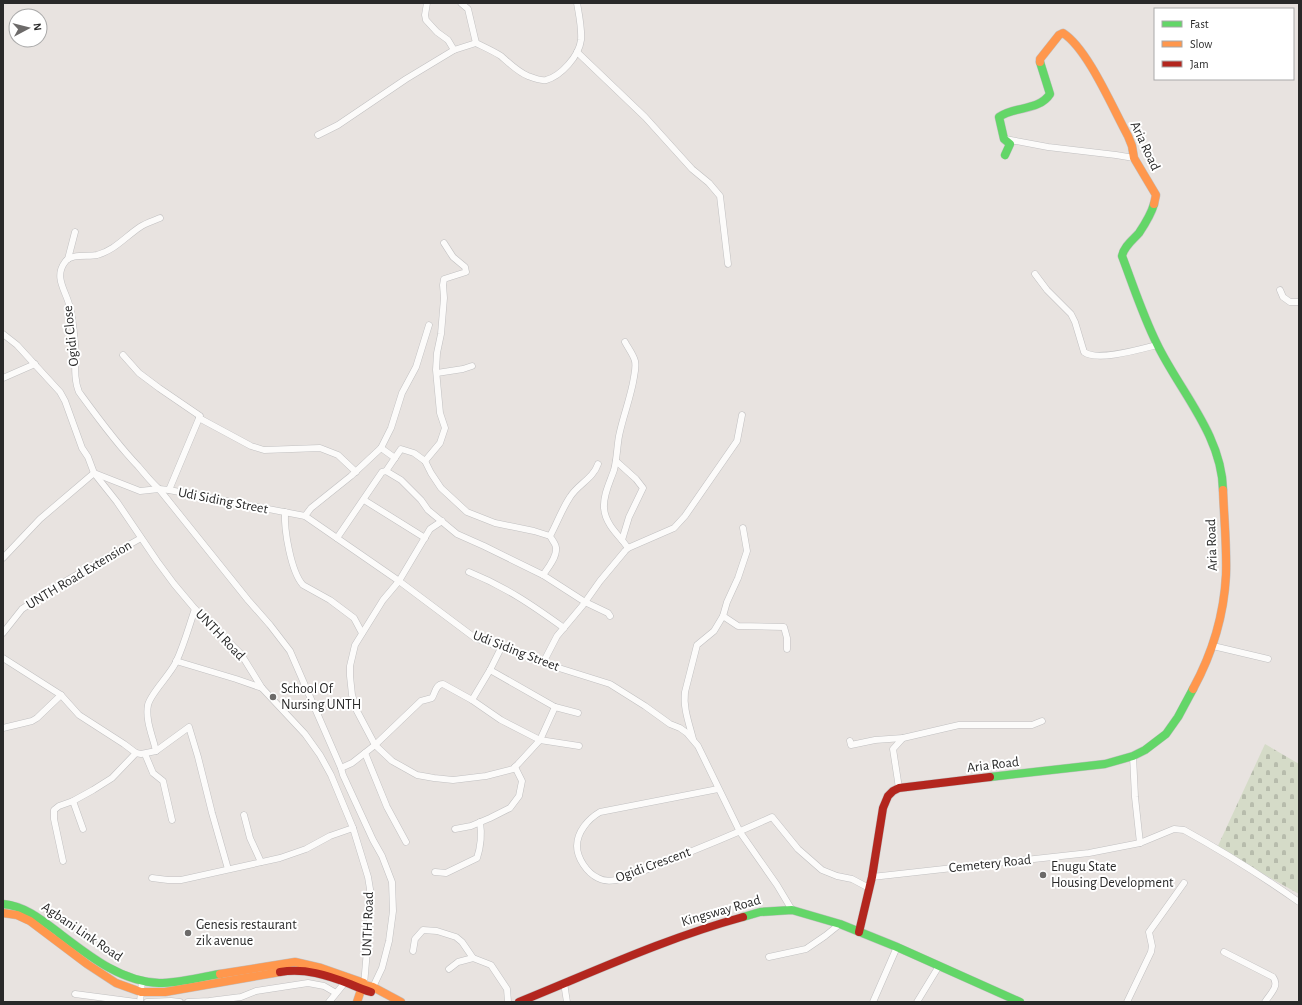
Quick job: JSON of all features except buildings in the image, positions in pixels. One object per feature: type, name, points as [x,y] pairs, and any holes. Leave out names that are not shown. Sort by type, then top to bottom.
[{"type":"street","points":[[427,3],[425,15],[426,20],[437,32],[448,40],[454,50]]},
{"type":"street","points":[[461,3],[468,9],[476,43]]},
{"type":"street","points":[[318,135],[338,125],[454,50],[476,43],[500,56],[526,76],[539,80],[546,80],[568,66],[577,52],[581,41],[577,3]]},
{"type":"street","name":"Aria Road","points":[[899,788],[1105,764],[1133,756],[1145,750],[1166,734],[1186,704],[1200,677],[1213,646],[1223,606],[1226,575],[1223,494],[1220,468],[1215,450],[1203,422],[1157,345],[1122,256],[1124,249],[1138,234],[1152,209],[1156,199],[1154,191],[1134,158],[1132,146],[1128,136],[1086,59],[1068,34],[1063,33],[1058,35],[1040,60],[1050,94],[1049,98],[1042,103],[1000,116],[999,118],[1004,138]]},
{"type":"street","points":[[577,52],[645,117],[720,196],[728,264]]},
{"type":"street","points":[[1004,138],[1010,144],[1005,155]]},
{"type":"street","points":[[1004,138],[1011,141],[1048,147],[1134,158]]},
{"type":"street","points":[[68,260],[71,258],[97,255],[112,249],[141,227],[160,218]]},
{"type":"street","name":"Ogidi Close","points":[[75,232],[68,260],[62,268],[60,275],[62,286],[71,309],[75,343],[76,385],[79,392],[112,437],[149,480],[159,489],[290,651],[352,796],[382,856],[392,882],[393,911],[389,941],[382,968],[373,987]]},
{"type":"street","points":[[425,461],[440,443],[445,428],[440,413],[436,353],[441,334],[444,279],[466,272],[465,267],[452,257],[444,243]]},
{"type":"street","points":[[1036,274],[1047,290],[1071,314],[1084,352],[1087,355],[1096,357],[1157,345]]},
{"type":"street","points":[[1280,290],[1283,298],[1290,302],[1299,302]]},
{"type":"street","points":[[304,516],[320,500],[356,472],[382,448],[391,428],[402,393],[416,367],[429,326]]},
{"type":"street","name":"UNTH Road","points":[[3,334],[17,345],[60,392],[65,401],[82,448],[88,457],[94,473],[117,502],[169,578],[195,609],[241,654],[262,688],[303,731],[320,755],[331,775],[353,828],[370,889],[370,915],[363,988]]},
{"type":"street","points":[[625,342],[633,355],[635,367],[632,387],[619,436],[616,461],[606,490],[604,510],[607,520],[628,548]]},
{"type":"street","points":[[123,355],[139,373],[199,414],[199,418],[169,490]]},
{"type":"street","points":[[3,378],[35,364]]},
{"type":"street","points":[[437,373],[472,366]]},
{"type":"street","points":[[543,663],[557,636],[628,548],[674,528],[682,520],[737,441],[742,414]]},
{"type":"street","points":[[199,418],[251,446],[264,450],[320,448],[326,450],[338,455],[356,472]]},
{"type":"street","points":[[382,448],[395,458]]},
{"type":"street","points":[[336,538],[364,500],[382,472],[386,471],[401,449],[403,449],[414,453],[425,461],[430,473],[441,488],[467,512],[495,523],[550,536],[557,547],[556,553],[543,575]]},
{"type":"street","points":[[616,461],[636,479],[643,488],[629,517],[622,540]]},
{"type":"street","points":[[550,536],[571,496],[590,478],[596,470],[598,464]]},
{"type":"street","points":[[386,471],[401,480],[421,500],[428,510],[457,534],[543,575],[585,602],[608,613],[610,616]]},
{"type":"street","points":[[3,558],[40,519],[94,473]]},
{"type":"street","name":"Udi Siding Street","points":[[94,473],[140,491],[159,489],[169,490],[304,516],[399,581],[475,638],[543,663],[610,684],[670,724],[680,728],[693,740],[704,757],[718,789],[740,832],[777,884],[792,910]]},
{"type":"street","points":[[364,500],[425,538]]},
{"type":"street","points":[[285,512],[285,523],[292,559],[300,582],[330,600],[354,618],[362,633]]},
{"type":"street","points":[[442,521],[430,529],[399,581],[383,600],[355,645],[350,666],[352,695],[357,711],[375,745],[392,761],[417,775],[453,780],[495,774],[515,767],[540,740],[555,707]]},
{"type":"street","points":[[693,740],[686,713],[684,700],[685,692],[697,645],[714,631],[723,616],[727,602],[738,578],[747,551],[743,528]]},
{"type":"street","name":"UNTH Road Extension","points":[[3,633],[22,609],[57,586],[141,538]]},
{"type":"street","points":[[469,572],[491,581],[518,596],[564,628]]},
{"type":"street","points":[[156,751],[148,720],[148,706],[150,699],[170,673],[176,661],[195,609]]},
{"type":"street","points":[[723,616],[738,626],[784,627],[787,638],[786,649]]},
{"type":"street","points":[[1213,646],[1268,659]]},
{"type":"street","points":[[472,700],[502,648]]},
{"type":"street","points":[[3,658],[61,695],[79,715],[139,755],[156,751],[189,727],[228,869]]},
{"type":"street","points":[[176,661],[262,688]]},
{"type":"street","points":[[490,670],[555,707],[578,713]]},
{"type":"street","points":[[341,768],[352,763],[375,745],[421,701],[432,698],[440,684],[443,684],[472,700],[501,720],[540,740],[579,746]]},
{"type":"street","points":[[3,728],[32,721],[61,695]]},
{"type":"street","points":[[850,741],[851,745],[875,740],[903,738],[959,725],[1032,725],[1042,721]]},
{"type":"street","points":[[859,932],[872,877],[883,808],[886,799],[893,790],[899,788],[893,750],[903,738]]},
{"type":"street","points":[[63,861],[54,819],[54,810],[59,806],[74,801],[112,778],[136,753]]},
{"type":"street","points":[[365,753],[387,807],[406,842]]},
{"type":"street","points":[[145,754],[153,773],[163,781],[172,820]]},
{"type":"street","points":[[1133,756],[1135,797],[1140,843]]},
{"type":"street","points":[[455,828],[471,826],[510,808],[519,796],[522,781],[515,767]]},
{"type":"street","name":"Ogidi Crescent","points":[[718,789],[600,812],[590,819],[584,826],[577,845],[578,854],[590,872],[597,878],[608,881],[616,880],[740,832]]},
{"type":"street","points":[[74,801],[83,829]]},
{"type":"street","points":[[244,815],[250,838],[261,862]]},
{"type":"street","points":[[740,832],[772,817],[798,849],[822,870],[837,876],[852,879],[869,888]]},
{"type":"street","points":[[435,872],[446,873],[476,858],[480,848],[482,835],[480,822]]},
{"type":"street","points":[[152,878],[181,880],[292,855],[330,836],[353,828]]},
{"type":"street","name":"Cemetery Road","points":[[872,877],[1089,853],[1140,843],[1174,829],[1184,830],[1216,848],[1265,878],[1299,902]]},
{"type":"street","points":[[1127,1002],[1152,946],[1149,932],[1184,883]]},
{"type":"street","name":"Agbani Link Road","points":[[3,904],[10,904],[34,915],[98,960],[126,976],[142,981],[160,983],[172,982],[295,962],[320,967],[356,986],[373,992],[392,1002]]},
{"type":"street","name":"Kingsway Road","points":[[520,1002],[564,983],[709,926],[760,912],[792,910],[840,924],[897,947],[1020,1002]]},
{"type":"street","name":"Agbani Link Road","points":[[3,913],[18,915],[30,921],[116,983],[129,989],[141,992],[165,992],[294,970],[306,971],[347,980]]},
{"type":"street","points":[[769,957],[808,948],[840,924]]},
{"type":"street","points":[[413,951],[415,939],[423,930],[438,931],[456,937],[462,942],[474,958],[491,965],[507,989],[508,1002]]},
{"type":"street","points":[[873,1002],[897,947]]},
{"type":"street","points":[[1224,952],[1273,977],[1276,981],[1276,986],[1265,1002]]},
{"type":"street","points":[[449,969],[458,962],[474,958]]},
{"type":"street","points":[[917,1002],[939,966]]},
{"type":"street","points":[[329,1002],[347,980]]},
{"type":"street","points":[[140,1002],[142,981]]},
{"type":"street","points":[[188,1002],[241,997],[256,990],[308,983],[324,986],[336,993]]},
{"type":"street","points":[[564,983],[567,1002]]},
{"type":"street","name":"Agbani Link Road","points":[[363,988],[373,987],[401,1002]]},
{"type":"street","points":[[357,1002],[363,988]]},
{"type":"street","points":[[75,994],[136,1002]]},
{"type":"street","points":[[147,1002],[180,1002]]},
{"type":"green space","points":[[1265,744],[1299,764],[1299,894],[1217,848]]},
{"type":"traffic: fast","points":[[1005,155],[1010,144],[1004,139],[999,117],[1012,111],[1040,103],[1050,94],[1040,62]]},
{"type":"traffic: fast","points":[[1154,204],[1146,223],[1127,246],[1122,256],[1157,344],[1198,414],[1215,450],[1221,470],[1223,490]]},
{"type":"traffic: fast","points":[[990,777],[1105,764],[1133,756],[1145,750],[1166,734],[1178,717],[1193,689]]},
{"type":"traffic: fast","points":[[3,904],[11,905],[33,914],[93,958],[118,973],[131,978],[167,983],[220,974]]},
{"type":"traffic: fast","points":[[743,917],[760,912],[792,910],[840,924],[897,947],[1020,1002]]},
{"type":"traffic: slow","points":[[1040,62],[1040,59],[1059,35],[1063,33],[1082,52],[1099,80],[1128,136],[1132,146],[1134,158],[1156,195],[1154,204]]},
{"type":"traffic: slow","points":[[1193,689],[1206,662],[1216,634],[1223,605],[1226,575],[1223,490]]},
{"type":"traffic: slow","points":[[3,913],[17,915],[30,921],[87,964],[116,983],[141,992],[165,992],[280,972]]},
{"type":"traffic: slow","points":[[220,974],[295,962],[321,968],[364,983],[364,985],[373,987],[401,1002]]},
{"type":"traffic: slow","points":[[357,1002],[361,990]]},
{"type":"traffic: jam","points":[[859,932],[872,877],[883,808],[888,796],[899,788],[990,777]]},
{"type":"traffic: jam","points":[[519,1002],[658,945],[714,925],[743,917]]},
{"type":"traffic: jam","points":[[280,972],[298,971],[316,973],[371,992]]},
{"type":"place","name":"School Of Nursing UNTH","points":[[273,697]]},
{"type":"place","name":"Enugu State Housing Development","points":[[1043,875]]},
{"type":"place","name":"Genesis restaurant zik avenue","points":[[188,933]]}]
